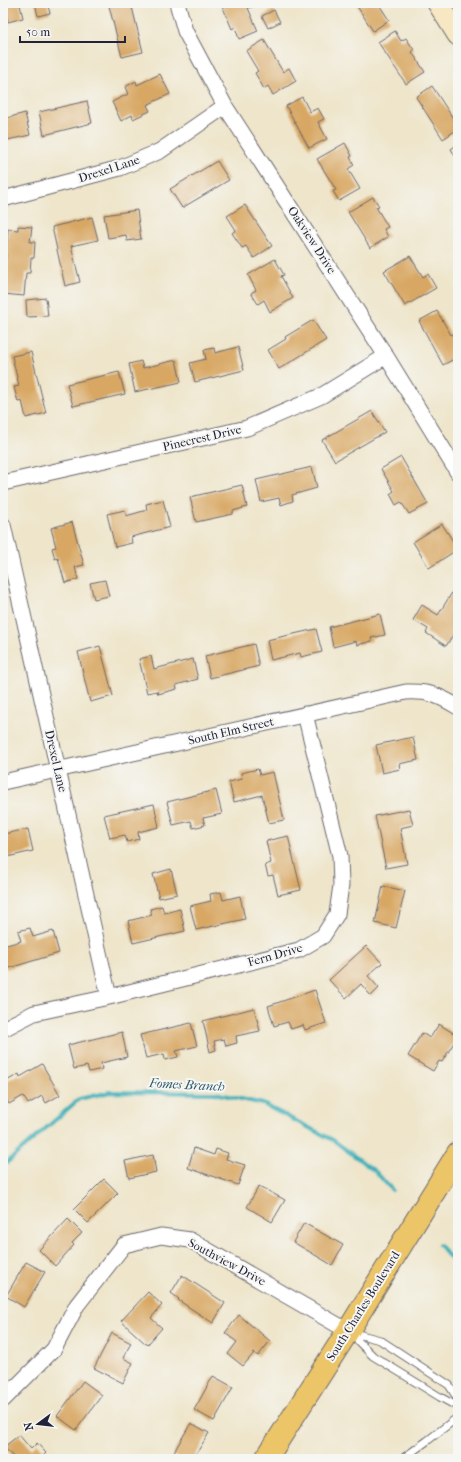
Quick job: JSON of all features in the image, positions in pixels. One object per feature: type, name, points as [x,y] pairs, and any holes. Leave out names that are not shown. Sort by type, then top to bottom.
[{"type":"main road","name":"South Charles Boulevard","points":[[266,1459],[348,1331],[458,1153]]},
{"type":"street","name":"Oakview Drive","points":[[177,3],[186,31],[225,106],[386,356],[458,472]]},
{"type":"street","points":[[440,4],[458,35]]},
{"type":"street","name":"Drexel Lane","points":[[3,199],[120,168],[160,151],[225,106]]},
{"type":"street","name":"Pinecrest Drive","points":[[3,483],[247,428],[321,396],[386,356]]},
{"type":"street","name":"Drexel Lane","points":[[3,525],[109,997]]},
{"type":"street","name":"South Elm Street","points":[[3,782],[406,692],[422,692],[438,695],[458,707]]},
{"type":"street","name":"Fern Drive","points":[[3,1029],[34,1013],[109,997],[299,950],[322,936],[337,914],[341,885],[340,856],[305,714]]},
{"type":"street","name":"Southview Drive","points":[[3,1400],[54,1348],[77,1305],[124,1245],[161,1236],[190,1240],[348,1331]]},
{"type":"lane","points":[[348,1331],[380,1340],[449,1385],[458,1399]]},
{"type":"lane","points":[[348,1331],[373,1356],[440,1398],[458,1407]]},
{"type":"lane","points":[[402,1459],[458,1416]]},
{"type":"building","points":[[3,3],[25,3],[20,5],[23,18],[8,22]]},
{"type":"building","points":[[35,3],[47,3],[50,13],[38,16]]},
{"type":"building","points":[[121,3],[131,3],[143,52],[122,57],[109,6]]},
{"type":"building","points":[[221,3],[254,3],[255,6],[248,8],[258,31],[239,39],[235,27],[232,29]]},
{"type":"building","points":[[355,3],[378,3],[389,20],[373,31]]},
{"type":"building","points":[[274,10],[280,22],[268,28],[262,16]]},
{"type":"building","points":[[395,31],[401,41],[406,38],[414,50],[412,52],[425,72],[406,84],[378,42]]},
{"type":"building","points":[[264,40],[283,72],[289,68],[296,81],[273,95],[268,86],[264,89],[255,73],[258,71],[246,51]]},
{"type":"building","points":[[160,74],[170,94],[147,105],[150,111],[133,119],[132,115],[121,121],[112,102],[128,94],[125,87],[136,81],[137,85]]},
{"type":"building","points":[[432,86],[458,126],[458,129],[443,139],[416,97]]},
{"type":"building","points":[[302,97],[310,112],[318,108],[324,119],[318,122],[327,139],[309,148],[286,106]]},
{"type":"building","points":[[87,101],[92,123],[44,135],[39,112]]},
{"type":"building","points":[[25,113],[30,135],[3,141],[3,119]]},
{"type":"building","points":[[345,143],[352,156],[350,157],[354,165],[348,169],[360,189],[339,201],[333,191],[336,190],[317,159]]},
{"type":"building","points":[[458,144],[458,161],[451,149]]},
{"type":"building","points":[[217,161],[229,180],[182,208],[170,189]]},
{"type":"building","points":[[373,197],[379,206],[376,207],[388,227],[384,229],[388,237],[370,248],[348,212]]},
{"type":"building","points":[[245,205],[272,246],[254,258],[246,246],[242,248],[232,233],[236,230],[227,216]]},
{"type":"building","points":[[137,210],[141,239],[127,241],[126,235],[108,238],[104,215]]},
{"type":"building","points":[[92,217],[98,240],[71,246],[80,282],[65,286],[52,227]]},
{"type":"building","points":[[18,226],[32,227],[30,242],[35,242],[34,258],[31,258],[30,273],[26,273],[24,296],[3,294],[8,229],[18,230]]},
{"type":"building","points":[[410,256],[423,277],[428,274],[436,288],[405,306],[384,271]]},
{"type":"building","points":[[275,259],[284,275],[281,276],[293,298],[270,312],[264,300],[258,304],[251,293],[256,290],[248,275]]},
{"type":"building","points":[[46,298],[48,316],[27,317],[26,300]]},
{"type":"building","points":[[437,311],[451,335],[458,331],[458,357],[443,365],[419,321]]},
{"type":"building","points":[[313,320],[326,340],[279,369],[268,350],[286,339],[285,337]]},
{"type":"building","points":[[238,347],[244,370],[195,382],[190,363],[206,359],[204,350],[214,348],[215,353]]},
{"type":"building","points":[[31,352],[46,413],[26,418],[22,401],[18,402],[14,387],[19,386],[12,356]]},
{"type":"building","points":[[176,360],[181,382],[135,392],[129,364],[141,361],[143,368]]},
{"type":"building","points":[[119,372],[125,394],[73,406],[67,384]]},
{"type":"building","points":[[372,411],[385,432],[335,461],[322,440]]},
{"type":"building","points":[[401,457],[428,504],[409,514],[401,502],[396,505],[390,494],[394,491],[381,469]]},
{"type":"building","points":[[312,467],[317,488],[292,495],[293,501],[281,505],[279,498],[261,502],[256,480]]},
{"type":"building","points":[[242,485],[247,507],[233,511],[233,514],[196,522],[190,497]]},
{"type":"building","points":[[163,500],[170,527],[131,537],[132,543],[115,547],[107,514],[125,510],[126,516],[147,510],[146,504]]},
{"type":"building","points":[[72,522],[84,565],[75,567],[78,579],[65,583],[58,558],[55,559],[52,548],[56,547],[51,528]]},
{"type":"building","points":[[442,524],[458,549],[429,568],[413,542]]},
{"type":"building","points":[[105,580],[109,596],[94,599],[90,583]]},
{"type":"building","points":[[458,583],[458,627],[446,646],[426,633],[428,629],[413,620],[422,605],[438,615]]},
{"type":"building","points":[[380,614],[385,635],[371,638],[372,641],[357,645],[356,641],[333,647],[329,627]]},
{"type":"building","points":[[316,629],[322,652],[301,657],[300,653],[271,660],[267,640]]},
{"type":"building","points":[[254,644],[259,666],[210,678],[205,656]]},
{"type":"building","points":[[100,646],[113,696],[90,702],[78,652]]},
{"type":"building","points":[[151,656],[154,669],[193,659],[198,679],[176,685],[177,689],[158,694],[157,691],[147,693],[139,659]]},
{"type":"building","points":[[413,737],[418,760],[399,764],[400,769],[382,773],[376,745]]},
{"type":"building","points":[[258,769],[260,775],[273,772],[284,820],[269,823],[262,795],[234,802],[229,782],[242,779],[241,773]]},
{"type":"building","points":[[216,790],[222,814],[203,818],[205,825],[193,828],[191,821],[173,825],[167,802]]},
{"type":"building","points":[[154,804],[159,827],[138,832],[139,839],[127,842],[125,835],[110,838],[104,815]]},
{"type":"building","points":[[409,809],[413,825],[400,828],[407,864],[386,868],[375,816]]},
{"type":"building","points":[[28,829],[33,851],[3,858],[3,834]]},
{"type":"building","points":[[288,836],[301,890],[278,895],[273,875],[268,876],[265,865],[271,863],[266,841]]},
{"type":"building","points":[[171,869],[177,894],[159,898],[153,874]]},
{"type":"building","points":[[383,886],[405,891],[396,928],[375,923]]},
{"type":"building","points":[[221,892],[223,900],[240,896],[245,919],[196,930],[190,906],[211,901],[210,894]]},
{"type":"building","points":[[162,906],[164,913],[180,909],[185,931],[133,943],[128,921],[152,915],[150,909]]},
{"type":"building","points":[[30,928],[33,937],[53,931],[59,953],[6,969],[3,960],[3,946],[21,941],[18,931]]},
{"type":"building","points":[[366,946],[382,963],[368,976],[379,988],[371,996],[361,984],[346,998],[329,980]]},
{"type":"building","points":[[315,990],[326,1023],[305,1030],[303,1025],[291,1029],[288,1022],[274,1026],[268,1006]]},
{"type":"building","points":[[254,1008],[260,1031],[236,1036],[237,1043],[226,1046],[224,1039],[214,1041],[216,1050],[210,1052],[203,1021]]},
{"type":"building","points":[[191,1023],[197,1046],[176,1051],[178,1057],[165,1060],[164,1054],[146,1058],[140,1035]]},
{"type":"building","points":[[439,1024],[458,1036],[442,1062],[439,1061],[433,1071],[408,1056],[422,1033],[430,1038]]},
{"type":"building","points":[[122,1032],[127,1057],[101,1063],[102,1069],[89,1072],[87,1066],[74,1069],[68,1045]]},
{"type":"building","points":[[42,1064],[60,1095],[46,1103],[42,1096],[28,1104],[23,1096],[9,1104],[3,1094],[3,1083],[19,1074],[20,1077]]},
{"type":"building","points":[[194,1148],[214,1155],[216,1149],[228,1153],[226,1159],[245,1165],[238,1185],[188,1168]]},
{"type":"building","points":[[153,1155],[156,1172],[129,1178],[125,1161]]},
{"type":"building","points":[[104,1179],[118,1193],[88,1223],[74,1209]]},
{"type":"building","points":[[259,1186],[285,1200],[272,1222],[247,1207]]},
{"type":"building","points":[[68,1219],[82,1233],[72,1243],[74,1245],[55,1266],[39,1250]]},
{"type":"building","points":[[304,1223],[343,1245],[332,1265],[293,1242]]},
{"type":"building","points":[[26,1262],[45,1272],[24,1307],[6,1296]]},
{"type":"building","points":[[182,1275],[225,1303],[213,1323],[178,1300],[179,1299],[171,1293]]},
{"type":"building","points":[[148,1292],[162,1305],[151,1318],[162,1328],[147,1345],[121,1321]]},
{"type":"building","points":[[239,1315],[270,1341],[258,1356],[254,1353],[243,1366],[228,1354],[237,1342],[225,1333]]},
{"type":"building","points":[[112,1333],[131,1343],[123,1358],[133,1363],[123,1383],[94,1368]]},
{"type":"building","points":[[213,1376],[233,1387],[214,1421],[194,1410]]},
{"type":"building","points":[[83,1381],[102,1395],[76,1430],[57,1416]]},
{"type":"building","points":[[191,1423],[209,1433],[193,1459],[180,1459],[172,1455]]},
{"type":"building","points":[[19,1435],[31,1449],[37,1443],[46,1453],[42,1457],[43,1459],[15,1459],[4,1447]]},
{"type":"waterway","name":"Fomes Branch","points":[[3,1166],[79,1099],[110,1092],[215,1093],[263,1104],[333,1140],[376,1172],[392,1190]]},
{"type":"waterway","name":"Fomes Branch","points":[[439,1245],[458,1267]]}]
